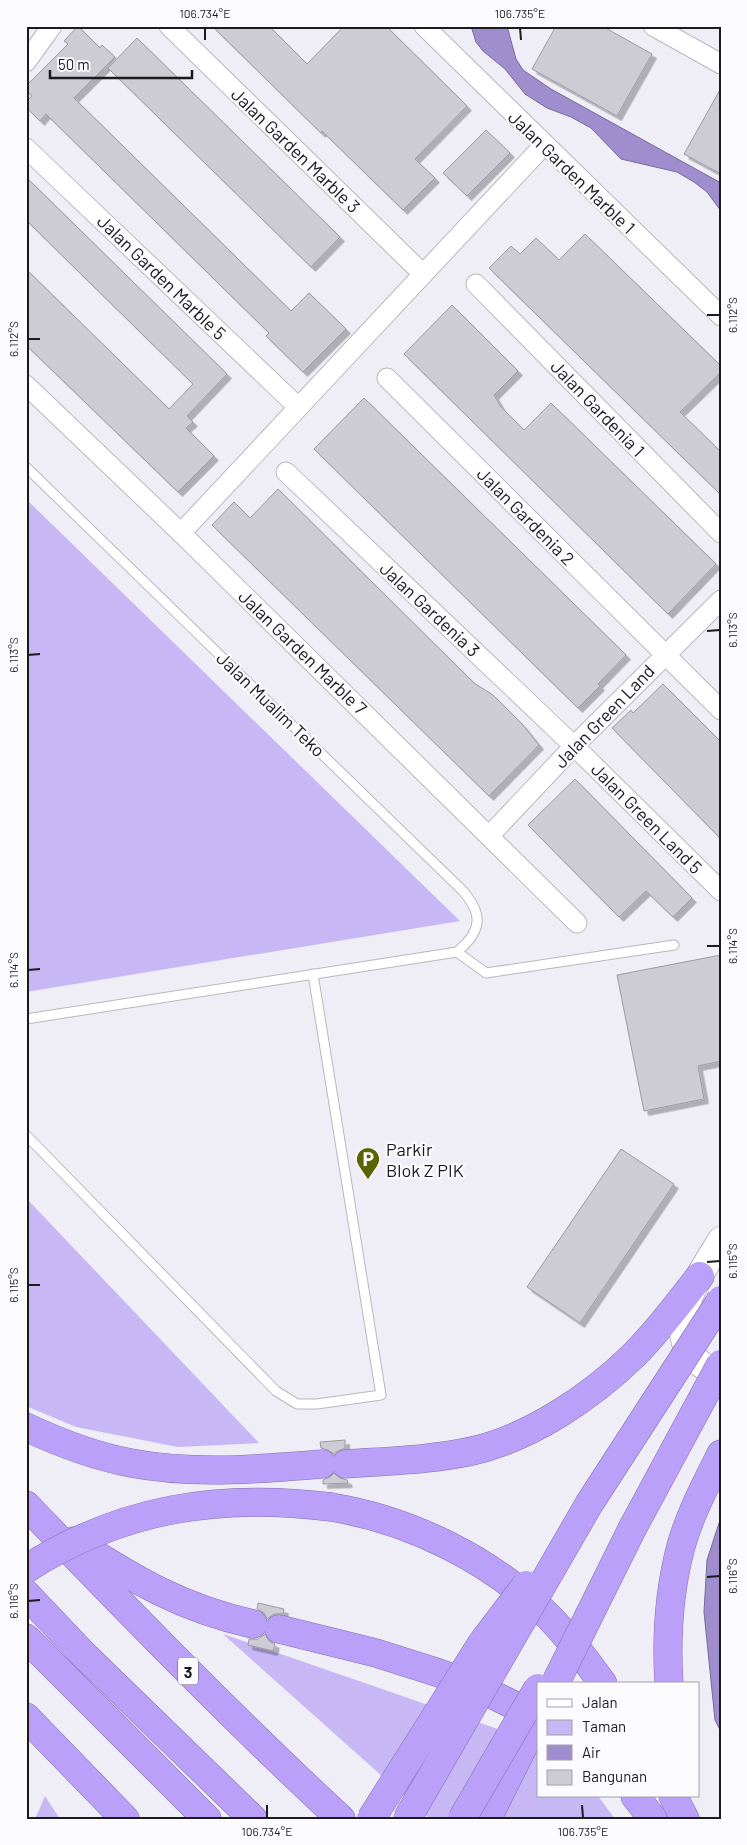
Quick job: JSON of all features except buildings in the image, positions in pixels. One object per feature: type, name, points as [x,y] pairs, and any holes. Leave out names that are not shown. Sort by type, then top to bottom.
[{"type":"highway","points":[[26,1427],[80,1450],[132,1463],[205,1470],[417,1459],[459,1454],[492,1445],[533,1428],[584,1396],[627,1362],[662,1325],[700,1276]]},
{"type":"highway","points":[[407,1819],[589,1504],[721,1300]]},
{"type":"highway","points":[[556,1682],[632,1529],[721,1364]]},
{"type":"highway","points":[[669,1682],[668,1630],[675,1569],[701,1492],[721,1454]]},
{"type":"highway","points":[[26,1568],[97,1531],[165,1511],[213,1504],[261,1501],[331,1507],[372,1515],[405,1526],[446,1545],[511,1584],[547,1615],[580,1650],[602,1682]]},
{"type":"highway","points":[[371,1819],[482,1643],[589,1504]]},
{"type":"highway","points":[[33,1511],[134,1579],[216,1616],[376,1653],[480,1688],[537,1716]]},
{"type":"highway","name":"3","points":[[33,1511],[103,1586],[273,1756],[341,1819]]},
{"type":"highway","points":[[542,1682],[632,1529]]},
{"type":"highway","points":[[26,1594],[84,1655],[253,1819]]},
{"type":"highway","points":[[26,1638],[208,1819]]},
{"type":"highway","points":[[462,1819],[537,1690]]},
{"type":"highway","points":[[26,1716],[125,1819]]},
{"type":"highway","points":[[487,1819],[537,1719]]},
{"type":"highway","points":[[637,1798],[653,1819]]},
{"type":"highway","points":[[674,1798],[686,1819]]},
{"type":"highway","points":[[697,1798],[705,1819]]},
{"type":"main road","points":[[721,1240],[700,1276],[686,1307],[683,1327],[684,1338],[690,1354],[713,1372],[721,1374]]},
{"type":"street","points":[[26,62],[52,26]]},
{"type":"street","name":"Jalan Garden Marble 3","points":[[169,26],[423,274]]},
{"type":"street","name":"Jalan Garden Marble 1","points":[[424,26],[721,316]]},
{"type":"street","points":[[652,26],[682,33],[721,64]]},
{"type":"street","points":[[181,532],[297,406],[544,145]]},
{"type":"street","name":"Jalan Garden Marble 5","points":[[26,148],[297,406]]},
{"type":"street","name":"Jalan Gardenia 1","points":[[476,284],[721,533]]},
{"type":"street","name":"Jalan Gardenia 2","points":[[387,378],[721,710]]},
{"type":"street","name":"Jalan Garden Marble 7","points":[[26,385],[181,532],[577,923]]},
{"type":"street","name":"Jalan Gardenia 3","points":[[286,472],[574,746]]},
{"type":"street","name":"Jalan Green Land","points":[[490,835],[574,746],[721,600]]},
{"type":"street","name":"Jalan Green Land 5","points":[[574,746],[721,891]]},
{"type":"lane","name":"Jalan Mualim Teko","points":[[26,467],[463,891],[474,904],[478,919],[474,934],[457,952]]},
{"type":"lane","points":[[26,1019],[457,952],[486,973],[674,945]]},
{"type":"lane","points":[[26,1135],[276,1391],[297,1404],[317,1404],[382,1395],[314,974]]},
{"type":"green space","points":[[26,499],[460,921],[26,992]]},
{"type":"green space","points":[[26,1198],[259,1443],[178,1447],[76,1427],[26,1406]]},
{"type":"green space","points":[[223,1634],[537,1743],[537,1798],[599,1798],[615,1819],[430,1819]]},
{"type":"green space","points":[[45,1796],[60,1819],[35,1819]]},
{"type":"water","points":[[471,26],[507,26],[516,59],[523,70],[551,89],[721,183],[721,211],[707,192],[694,182],[677,172],[621,159],[591,128],[571,117],[547,108],[525,94],[505,69],[483,51],[476,42]]},
{"type":"water","points":[[721,1517],[721,1732],[715,1720],[704,1612],[707,1560]]},
{"type":"place","name":"Parkir Blok Z PIK","points":[[368,1180]]}]
